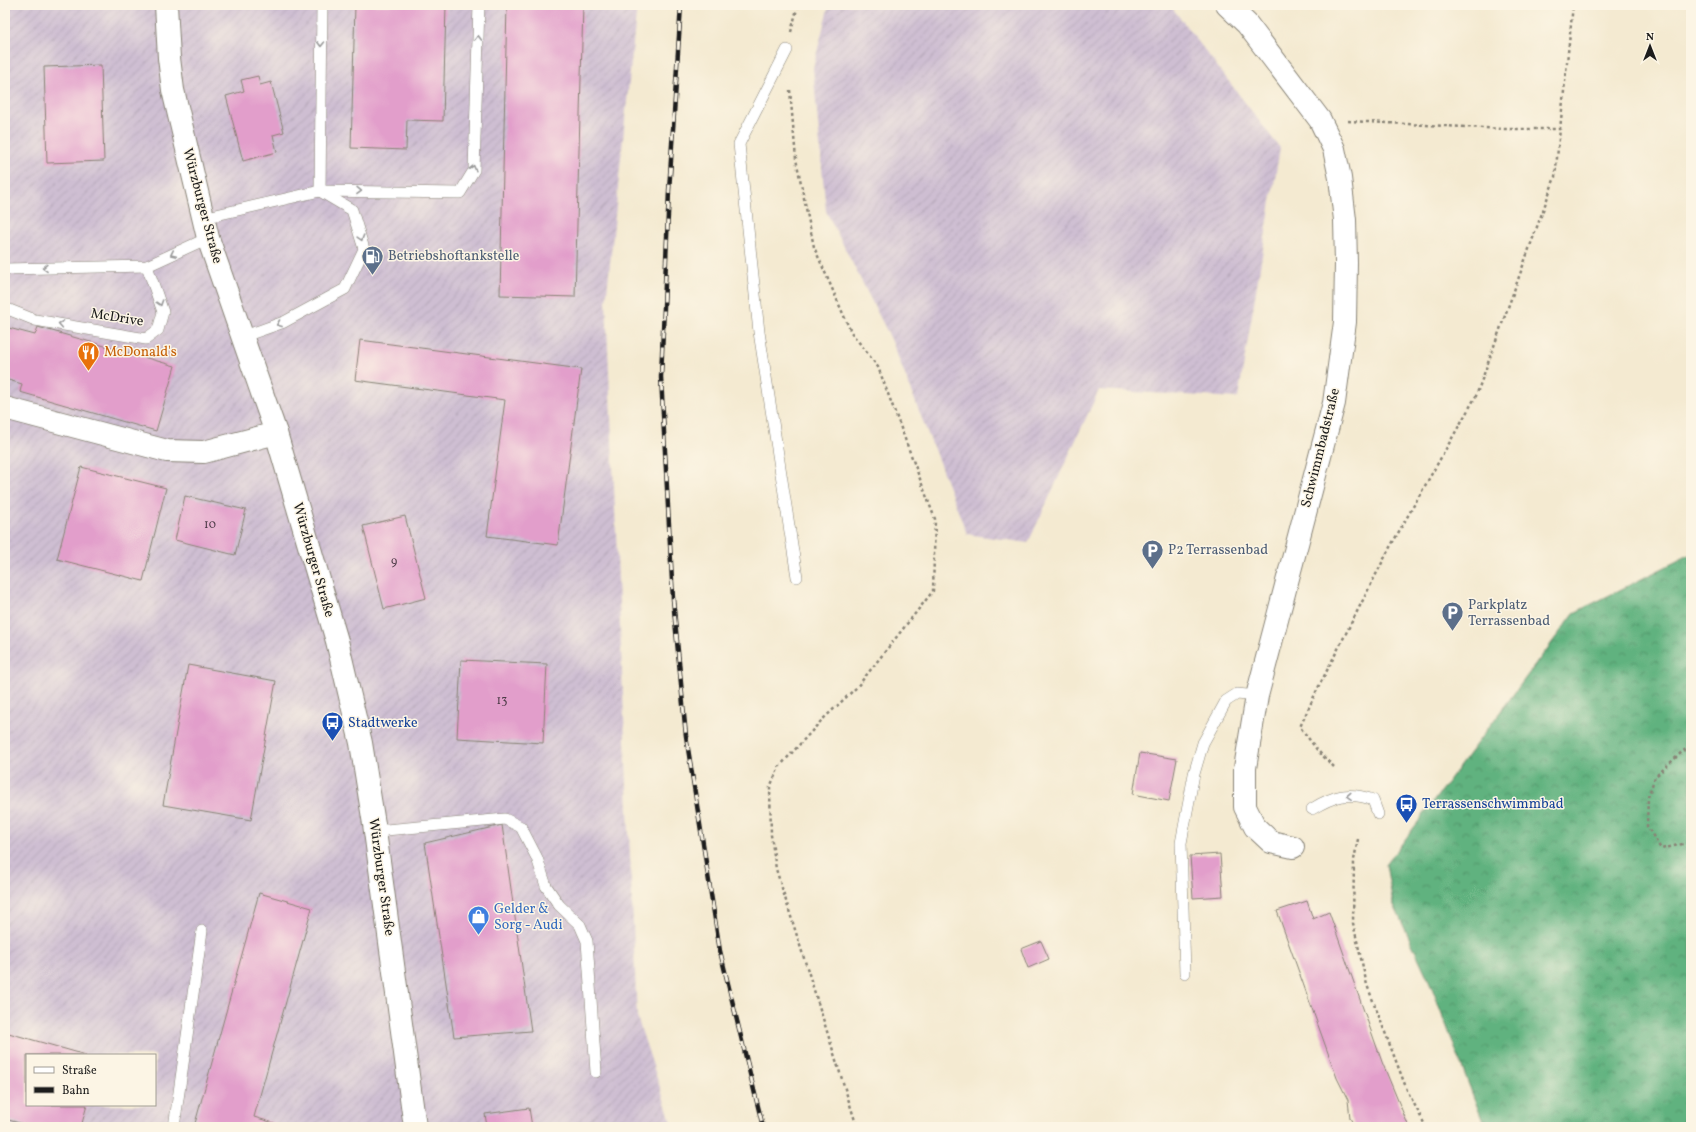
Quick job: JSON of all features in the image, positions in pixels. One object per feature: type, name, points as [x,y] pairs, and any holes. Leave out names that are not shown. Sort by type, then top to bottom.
[{"type":"street","name":"Würzburger Straße","points":[[166,5],[169,58],[173,90],[206,228],[276,433],[337,641],[361,743],[375,832],[415,1127]]},
{"type":"street","name":"Schwimmbadstraße","points":[[1227,5],[1247,24],[1320,120],[1334,149],[1340,178],[1345,220],[1346,322],[1334,403],[1257,696],[1245,768],[1245,807],[1254,827],[1272,842],[1293,847]]},
{"type":"street","points":[[5,408],[167,450],[204,452],[276,433]]},
{"type":"lane","points":[[320,191],[322,5]]},
{"type":"lane","points":[[5,268],[148,266],[206,228],[320,191],[460,193],[474,170],[479,5]]},
{"type":"lane","points":[[787,50],[740,144],[759,332],[797,577]]},
{"type":"lane","points":[[242,337],[284,322],[345,290],[364,249],[352,210],[320,191]]},
{"type":"lane","name":"McDrive","points":[[5,308],[34,320],[146,339],[158,330],[163,312],[148,266]]},
{"type":"lane","points":[[1185,973],[1181,843],[1194,774],[1203,743],[1226,701],[1237,694],[1257,696]]},
{"type":"lane","points":[[1312,809],[1328,800],[1348,795],[1361,796],[1372,800],[1378,814]]},
{"type":"lane","points":[[375,832],[505,820],[521,827],[537,858],[546,886],[558,905],[580,924],[587,941],[596,1072]]},
{"type":"lane","points":[[174,1127],[202,932]]},
{"type":"path","points":[[787,50],[798,5]]},
{"type":"path","points":[[1334,767],[1318,751],[1300,727],[1316,692],[1390,549],[1476,396],[1555,177],[1573,5]]},
{"type":"path","points":[[790,89],[796,159],[814,247],[851,332],[878,367],[935,519],[933,591],[857,687],[787,756],[779,767],[770,787],[771,835],[776,868],[857,1127]]},
{"type":"path","points":[[1320,120],[1504,129],[1560,129]]},
{"type":"path","points":[[1691,746],[1682,751],[1655,777],[1648,797],[1647,826],[1661,849],[1691,842]]},
{"type":"path","points":[[1358,839],[1354,860],[1353,923],[1367,985],[1407,1090],[1426,1127]]},
{"type":"shaded area","points":[[5,5],[637,5],[606,302],[637,1017],[673,1127],[5,1127]]},
{"type":"shaded area","points":[[829,5],[1170,5],[1280,148],[1238,398],[1099,390],[1028,543],[967,534],[891,339],[826,211],[813,68]]},
{"type":"green space","points":[[1691,554],[1691,1127],[1485,1127],[1431,985],[1393,903],[1386,865],[1574,613]]},
{"type":"building","points":[[355,5],[446,5],[443,121],[407,120],[406,150],[351,148]]},
{"type":"building","points":[[507,5],[583,5],[575,297],[500,295]]},
{"type":"building","points":[[101,65],[104,161],[47,163],[44,67]]},
{"type":"building","points":[[258,76],[260,85],[271,82],[284,132],[273,135],[277,152],[243,161],[226,96],[244,91],[241,80]]},
{"type":"building","name":"McDonald's","points":[[5,327],[35,335],[38,327],[175,366],[156,431],[20,392],[22,384],[5,379]]},
{"type":"building","points":[[360,340],[581,369],[558,545],[487,536],[505,400],[355,380]]},
{"type":"building","points":[[81,467],[166,488],[143,581],[57,559]]},
{"type":"building","points":[[185,496],[246,510],[235,555],[175,540]]},
{"type":"building","points":[[405,516],[426,598],[384,609],[363,526]]},
{"type":"building","points":[[461,660],[547,664],[543,743],[457,738]]},
{"type":"building","points":[[188,665],[276,681],[251,820],[163,805]]},
{"type":"building","points":[[1140,753],[1177,759],[1169,801],[1133,794]]},
{"type":"building","name":"Gelder & Sorg - Audi","points":[[502,825],[531,1031],[454,1037],[425,843]]},
{"type":"building","points":[[1220,854],[1223,896],[1193,898],[1190,856]]},
{"type":"building","points":[[259,893],[312,908],[254,1117],[287,1127],[194,1127]]},
{"type":"building","points":[[1307,901],[1313,919],[1329,912],[1382,1062],[1409,1127],[1355,1127],[1350,1118],[1348,1100],[1337,1078],[1277,911]]},
{"type":"building","points":[[1041,941],[1049,959],[1028,968],[1021,949]]},
{"type":"building","points":[[5,1032],[82,1054],[26,1054],[26,1106],[87,1106],[81,1127],[34,1127],[5,1119]]},
{"type":"building","points":[[529,1108],[532,1127],[487,1127],[485,1114]]},
{"type":"railway","points":[[681,5],[669,191],[661,377],[673,599],[686,736],[720,951],[763,1127]]},
{"type":"place","name":"Betriebshoftankstelle","points":[[372,276]]},
{"type":"place","name":"McDonald's","points":[[89,372]]},
{"type":"place","name":"P2 Terrassenbad","points":[[1152,570]]},
{"type":"place","name":"Parkplatz Terrassenbad","points":[[1452,632]]},
{"type":"place","name":"Stadtwerke","points":[[332,742]]},
{"type":"place","name":"Terrassenschwimmbad","points":[[1407,824]]},
{"type":"place","name":"Gelder & Sorg - Audi","points":[[478,936]]}]
